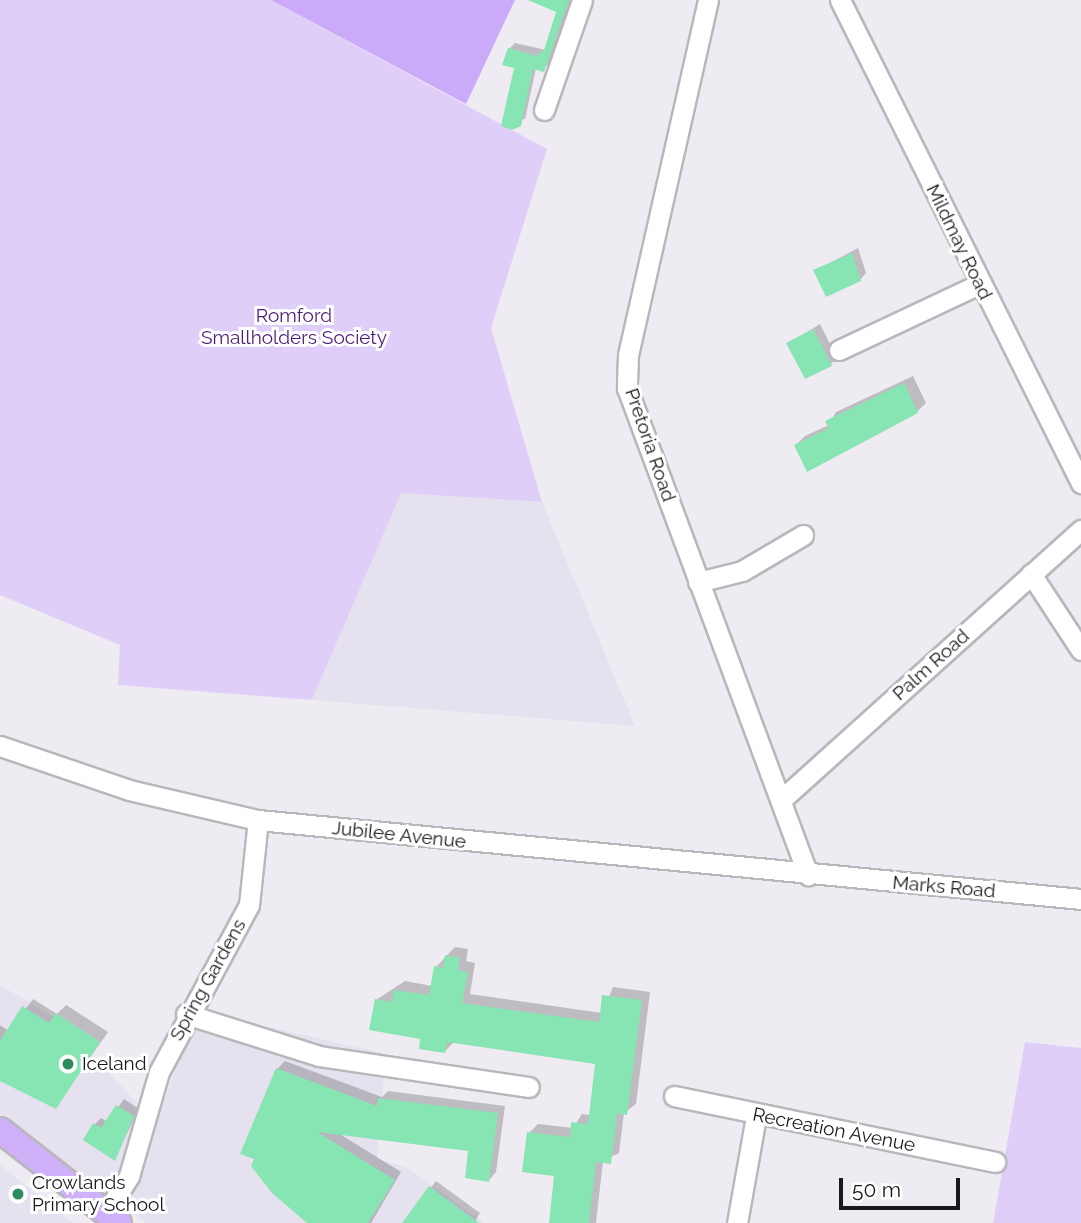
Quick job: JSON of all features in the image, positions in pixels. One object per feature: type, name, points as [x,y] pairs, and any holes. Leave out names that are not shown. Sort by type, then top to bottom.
[{"type":"main road","points":[[0,1130],[113,1218]]},
{"type":"street","points":[[544,110],[582,0]]},
{"type":"street","name":"Pretoria Road","points":[[708,0],[628,355],[628,388],[808,875]]},
{"type":"street","name":"Mildmay Road","points":[[840,0],[979,284],[1081,483]]},
{"type":"street","points":[[839,350],[979,284]]},
{"type":"street","name":"Palm Road","points":[[780,800],[1081,530]]},
{"type":"street","points":[[698,582],[742,571],[803,535]]},
{"type":"street","points":[[1031,574],[1081,650]]},
{"type":"street","name":"Jubilee Avenue","points":[[0,746],[129,790],[258,820],[808,875]]},
{"type":"street","name":"Spring Gardens","points":[[113,1218],[129,1176],[159,1072],[186,1014],[249,905],[258,820]]},
{"type":"street","name":"Marks Road","points":[[808,875],[1081,899]]},
{"type":"street","points":[[186,1014],[319,1056],[529,1087]]},
{"type":"street","name":"Recreation Avenue","points":[[674,1096],[756,1116],[995,1161]]},
{"type":"street","points":[[737,1223],[756,1116]]},
{"type":"shaded area","points":[[271,0],[515,0],[466,104]]},
{"type":"shaded area","points":[[401,493],[542,502],[635,726],[312,700]]},
{"type":"shaded area","points":[[0,985],[56,1018],[147,1113],[106,1213],[0,1130]]},
{"type":"shaded area","points":[[208,1013],[386,1054],[377,1159],[408,1168],[484,1223],[146,1223],[127,1209],[190,1027]]},
{"type":"shaded area","name":"Crowlands Primary School","points":[[0,1165],[73,1223],[0,1223]]},
{"type":"green space","name":"Romford Smallholders Society","points":[[0,0],[271,0],[547,149],[491,328],[542,502],[401,493],[312,700],[118,685],[120,645],[0,595]]},
{"type":"green space","points":[[1025,1042],[1081,1048],[1081,1223],[993,1223]]},
{"type":"building","points":[[528,0],[569,0],[544,72],[533,69],[521,126],[512,130],[501,126],[514,68],[502,65],[508,48],[536,56],[544,50],[556,12]]},
{"type":"building","points":[[852,253],[861,281],[826,297],[813,270]]},
{"type":"building","points":[[813,329],[832,366],[805,379],[786,343]]},
{"type":"building","points":[[904,383],[918,413],[807,472],[794,445],[829,428],[825,421]]},
{"type":"building","points":[[445,955],[460,958],[458,970],[468,972],[462,1003],[599,1022],[602,995],[642,1000],[627,1115],[617,1113],[611,1164],[596,1162],[589,1223],[549,1223],[554,1176],[522,1172],[527,1132],[570,1137],[571,1122],[588,1124],[595,1064],[447,1042],[445,1053],[419,1049],[420,1039],[369,1030],[375,999],[392,1002],[394,990],[429,995],[434,966],[443,968]]},
{"type":"building","points":[[22,1006],[49,1023],[56,1013],[100,1042],[56,1109],[0,1081],[0,1041]]},
{"type":"building","points":[[276,1068],[377,1106],[378,1098],[498,1113],[489,1182],[465,1178],[468,1151],[317,1132],[395,1180],[368,1223],[307,1223],[272,1193],[251,1166],[254,1159],[240,1154]]},
{"type":"building","points":[[116,1105],[134,1116],[115,1161],[83,1140],[93,1123],[101,1128]]},
{"type":"building","points":[[429,1186],[479,1223],[402,1223]]},
{"type":"place","name":"Iceland","points":[[68,1064]]},
{"type":"place","name":"Crowlands Primary School","points":[[18,1194]]}]
